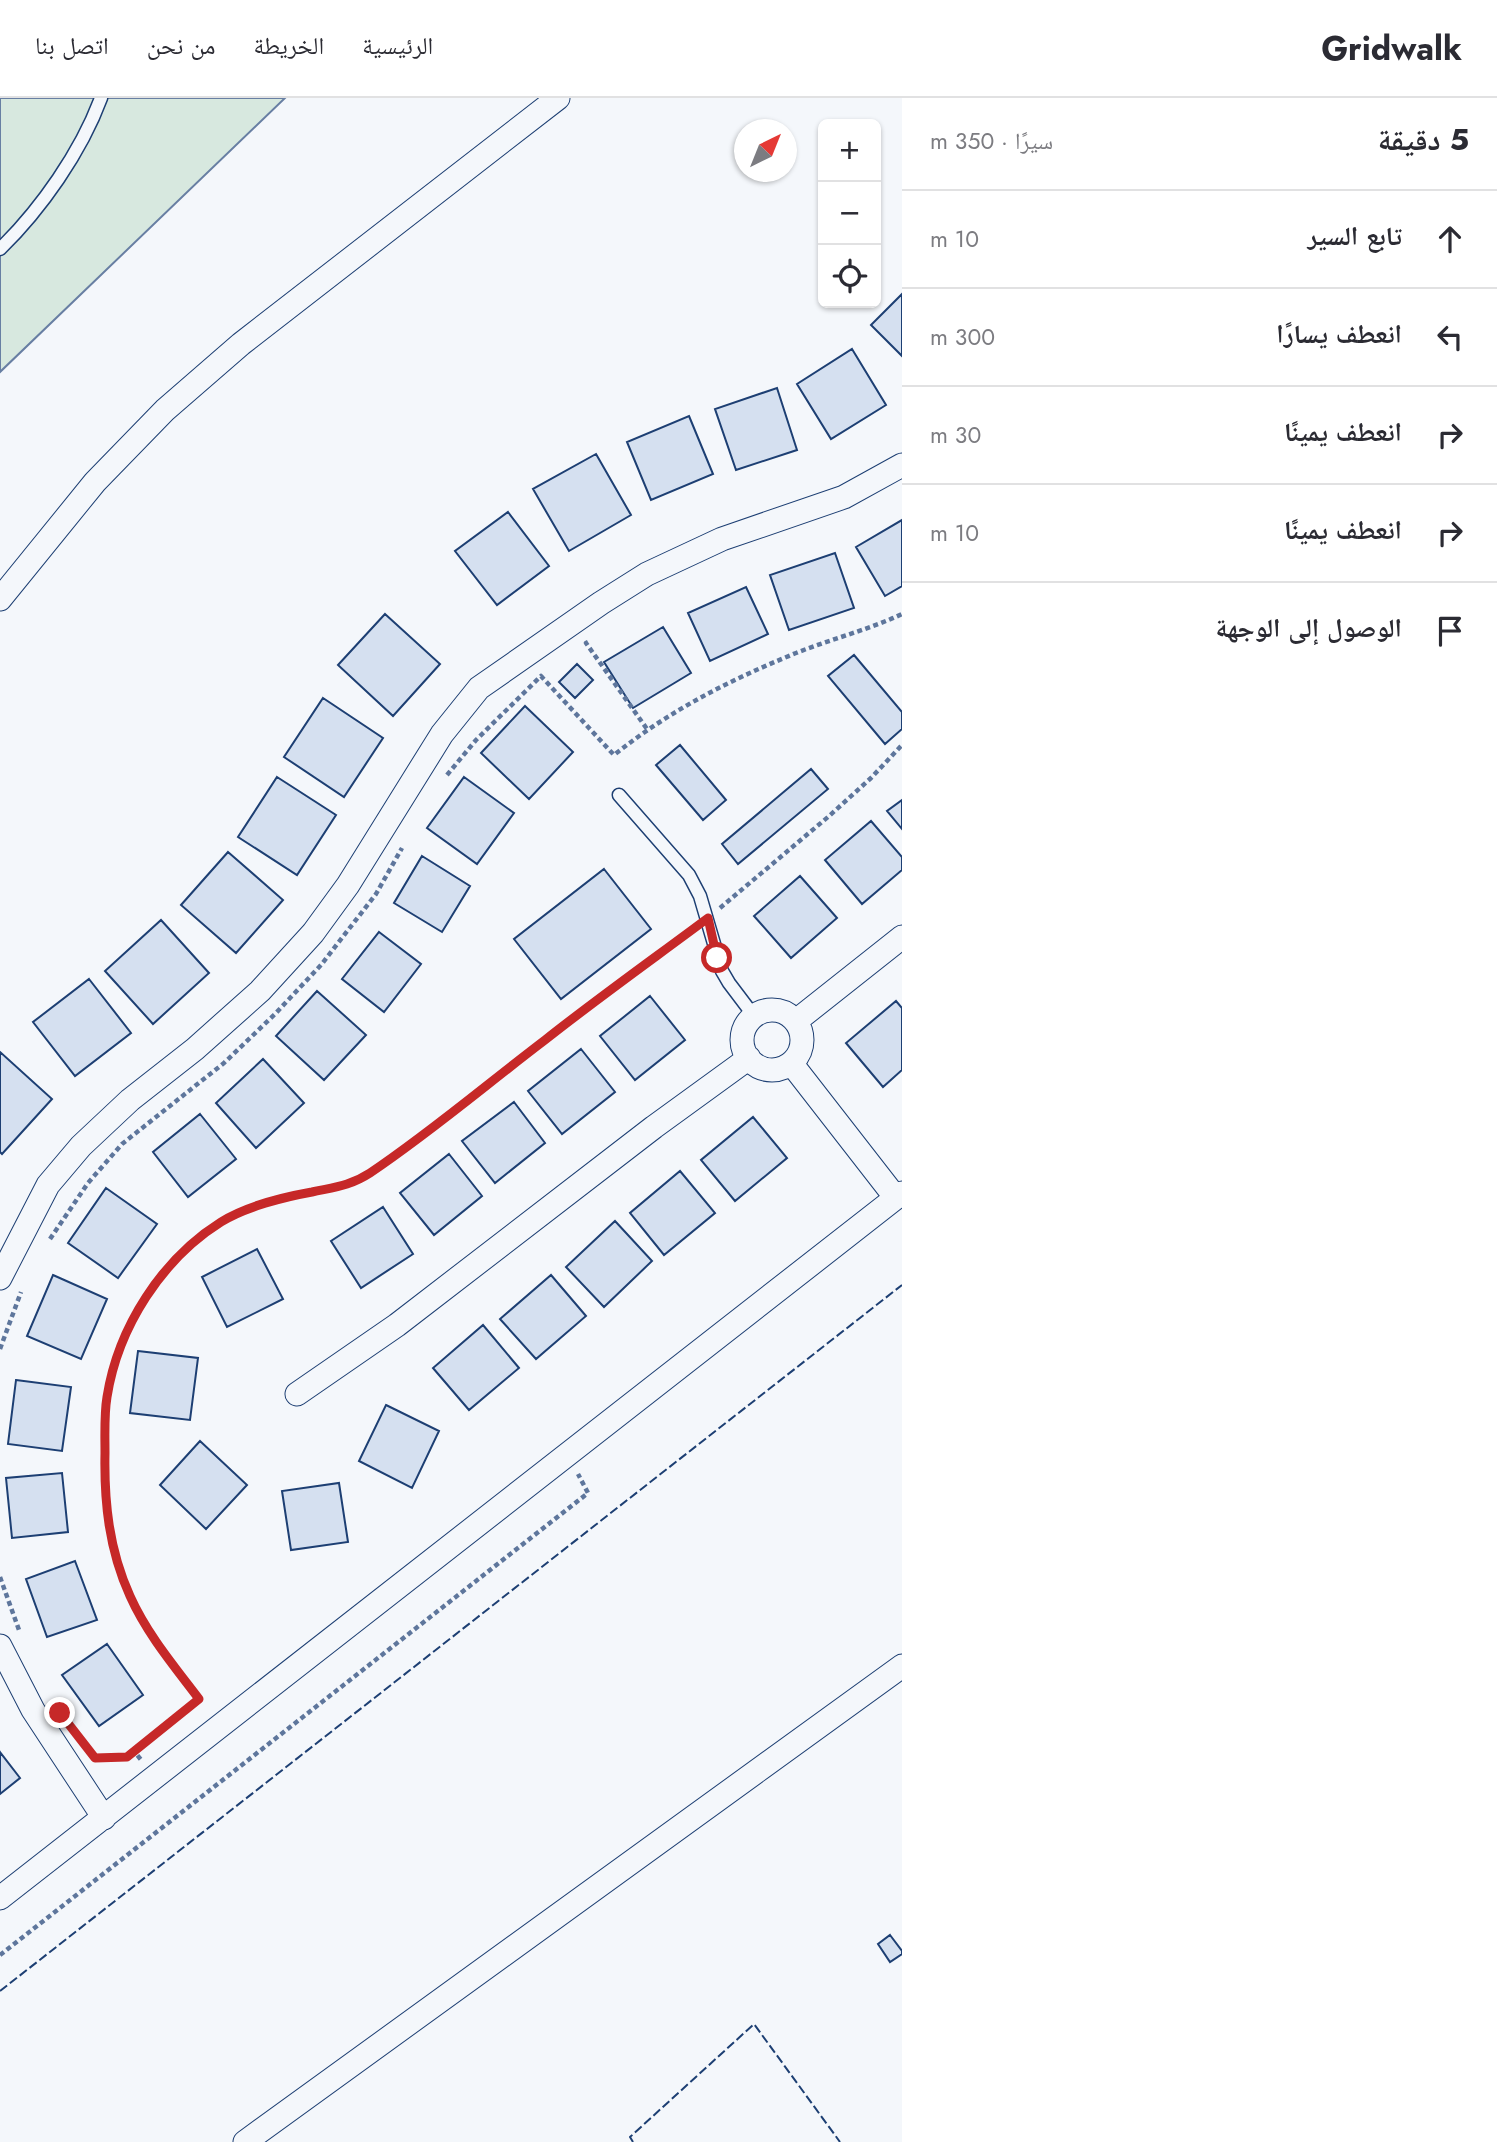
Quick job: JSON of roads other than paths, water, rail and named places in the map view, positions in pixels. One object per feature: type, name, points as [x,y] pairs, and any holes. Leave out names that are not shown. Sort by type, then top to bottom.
[{"type":"street","points":[[0,599],[95,482],[165,410],[241,344],[558,98]]},
{"type":"street","points":[[0,1278],[48,1185],[81,1146],[130,1100],[195,1049],[260,991],[313,933],[348,885],[442,734],[480,688],[601,603],[647,575],[722,539],[844,497],[902,465]]},
{"type":"street","points":[[796,1021],[902,937]]},
{"type":"street","points":[[776,1010],[787,1013],[796,1021],[801,1031],[802,1043],[799,1054],[791,1063],[781,1068],[769,1069],[758,1066],[749,1058],[744,1048],[743,1036],[746,1025],[754,1016],[764,1011],[776,1010]]},
{"type":"street","points":[[297,1394],[397,1325],[749,1058]]},
{"type":"street","points":[[0,1898],[899,1195],[791,1063]]},
{"type":"street","points":[[0,1646],[33,1710],[104,1818]]},
{"type":"street","points":[[245,2142],[902,1667]]},
{"type":"lane","points":[[0,249],[32,214],[56,181],[81,140],[101,98]]},
{"type":"lane","points":[[619,795],[689,876],[708,918],[722,971],[754,1016]]}]
